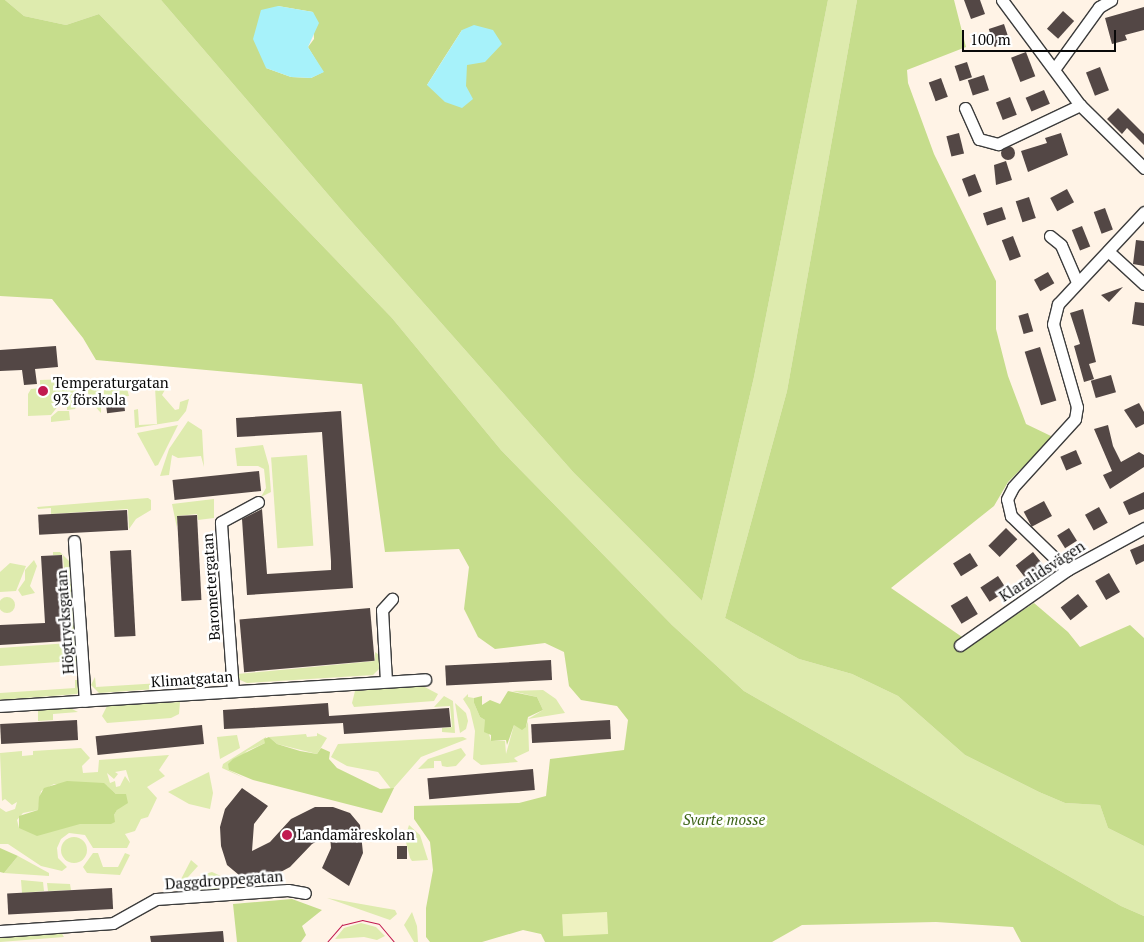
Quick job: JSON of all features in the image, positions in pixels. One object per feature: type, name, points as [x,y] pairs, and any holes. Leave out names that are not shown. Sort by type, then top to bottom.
[{"type":"street","points":[[1002,0],[1055,68],[1080,105],[1144,168]]},
{"type":"street","points":[[1055,68],[1099,7],[1110,0]]},
{"type":"street","points":[[965,108],[979,139],[998,144],[1080,105]]},
{"type":"street","points":[[1067,570],[1012,518],[1007,505],[1013,487],[1075,419],[1077,407],[1053,324],[1058,304],[1144,212]]},
{"type":"street","points":[[1050,236],[1061,244],[1077,282]]},
{"type":"street","points":[[1108,251],[1144,284]]},
{"type":"street","name":"Barometergatan","points":[[233,691],[221,522],[258,502]]},
{"type":"street","name":"Klaralidsvägen","points":[[960,645],[1067,570],[1144,528]]},
{"type":"street","name":"Högtrycksgatan","points":[[74,541],[84,701]]},
{"type":"street","points":[[386,681],[382,610],[392,599]]},
{"type":"street","name":"Klimatgatan","points":[[0,706],[425,679]]},
{"type":"street","name":"Daggdroppegatan","points":[[0,931],[114,923],[156,899],[288,890],[305,892]]},
{"type":"green space","name":"Svarte mosse","points":[[0,0],[5,0],[24,16],[66,25],[99,14],[392,318],[501,450],[672,625],[744,691],[1121,906],[1144,916],[1144,942],[1021,942],[1013,927],[936,922],[802,925],[772,942],[545,942],[541,934],[523,930],[482,942],[430,942],[426,937],[426,908],[433,870],[430,842],[414,819],[414,806],[519,803],[546,796],[550,759],[624,750],[628,720],[617,706],[581,700],[569,686],[564,652],[545,643],[495,649],[478,637],[464,609],[469,567],[459,549],[385,552],[362,384],[96,360],[83,338],[52,299],[0,296]]},
{"type":"green space","points":[[5,0],[161,0],[344,213],[574,473],[702,601],[754,377],[828,0],[857,0],[787,391],[725,618],[799,659],[852,674],[898,696],[965,755],[1039,792],[1065,803],[1100,805],[1108,828],[1144,846],[1144,916],[1121,906],[744,691],[672,625],[501,450],[392,318],[99,14],[66,25],[24,16]]},
{"type":"green space","points":[[161,0],[828,0],[754,377],[702,601],[574,473],[344,213]],"holes":[[[278,6],[313,12],[314,39],[308,47],[323,72],[311,78],[291,77],[266,68]],[[462,30],[466,86],[427,85],[444,58]]]},
{"type":"green space","points":[[857,0],[954,0],[966,47],[907,70],[908,83],[934,154],[996,281],[996,329],[1008,376],[1026,424],[1053,437],[1008,482],[994,506],[891,588],[965,639],[982,637],[1034,603],[1068,632],[1080,647],[1130,625],[1144,638],[1144,846],[1108,828],[1100,805],[1065,803],[1039,792],[965,755],[898,696],[852,674],[799,659],[725,618],[787,391]]},
{"type":"green space","points":[[70,379],[76,389],[78,404],[75,409],[67,410],[67,402],[62,401],[51,415],[28,416],[28,394],[31,389],[40,388],[40,380]]},
{"type":"green space","points":[[126,385],[129,396],[104,397],[104,387]]},
{"type":"green space","points":[[97,386],[101,390],[101,413],[91,402],[87,390]]},
{"type":"green space","points":[[155,387],[166,388],[162,395],[175,410],[179,409],[180,402],[189,399],[186,411],[178,421],[135,428],[134,410],[138,409],[139,425],[157,424]]},
{"type":"green space","points":[[58,411],[69,411],[70,420],[51,422],[51,417]]},
{"type":"green space","points":[[188,421],[202,430],[204,467],[201,456],[178,458],[172,455],[169,475],[160,476],[169,449]]},
{"type":"green space","points":[[178,425],[158,465],[155,466],[137,433]]},
{"type":"green space","points":[[263,445],[269,466],[271,492],[261,497],[266,488],[264,469],[258,466],[237,466],[235,448]]},
{"type":"green space","points":[[307,455],[313,546],[277,548],[271,458]]},
{"type":"green space","points":[[148,498],[151,500],[151,510],[136,519],[129,529],[128,509],[51,514],[51,508],[38,509],[37,507]]},
{"type":"green space","points":[[214,499],[214,518],[198,520],[197,514],[177,516],[177,528],[172,504]]},
{"type":"green space","points":[[53,552],[60,552],[63,555],[53,555]]},
{"type":"green space","points":[[63,555],[73,565],[78,670],[74,661],[0,666],[0,648],[69,643]]},
{"type":"green space","points":[[34,560],[37,566],[30,586],[35,593],[22,596],[18,590],[25,580],[25,570]]},
{"type":"green space","points":[[10,563],[26,566],[16,591],[0,592],[0,572]]},
{"type":"green space","points":[[4,597],[10,597],[15,602],[13,611],[4,613],[-1,608],[-1,602]]},
{"type":"green space","points":[[375,652],[379,655],[380,668],[373,675],[247,683],[240,680],[237,674],[375,661]]},
{"type":"green space","points":[[95,677],[96,687],[193,681],[198,686],[99,693],[91,685]]},
{"type":"green space","points":[[75,680],[79,680],[81,688],[77,694],[0,700],[0,693],[75,688]]},
{"type":"green space","points":[[423,686],[438,694],[434,701],[354,707],[352,703],[355,691]]},
{"type":"green space","points":[[543,690],[556,699],[565,713],[528,719],[543,710],[537,697],[512,691]]},
{"type":"green space","points":[[508,691],[537,697],[543,710],[528,717],[526,727],[522,730],[514,725],[507,745],[506,740],[491,741],[491,735],[484,732],[485,720],[480,717],[474,703],[474,698],[482,696],[482,705],[490,700],[500,704]]},
{"type":"green space","points":[[468,694],[468,697],[474,698],[474,703],[480,717],[485,720],[491,741],[505,741],[506,754],[514,725],[526,727],[528,721],[529,751],[514,758],[518,762],[481,765],[473,759],[475,731],[470,710],[463,699]]},
{"type":"green space","points":[[444,696],[453,701],[455,733],[442,732],[442,728],[452,727],[450,706],[434,707]]},
{"type":"green space","points":[[180,702],[179,714],[171,718],[107,723],[102,716],[107,706]]},
{"type":"green space","points":[[455,703],[466,713],[468,721],[466,729],[460,733]]},
{"type":"green space","points":[[70,708],[78,712],[53,714],[53,720],[38,721],[38,710]]},
{"type":"green space","points":[[317,733],[327,738],[317,754],[277,744],[269,737],[306,734],[307,737],[317,736]]},
{"type":"green space","points":[[237,735],[240,748],[220,759],[217,737]]},
{"type":"green space","points":[[266,737],[265,743],[247,751],[229,770],[244,778],[222,768],[223,764]]},
{"type":"green space","points":[[269,737],[277,744],[300,751],[317,754],[321,748],[330,752],[329,759],[337,768],[380,789],[394,788],[382,813],[253,780],[229,770],[228,764],[233,759],[265,743],[264,739]]},
{"type":"green space","points":[[463,737],[467,739],[421,757],[392,790],[378,772],[347,766],[331,757],[338,744]]},
{"type":"green space","points":[[81,748],[90,758],[82,766],[83,773],[98,772],[99,760],[169,755],[159,770],[165,776],[147,787],[157,798],[148,817],[141,819],[135,831],[125,834],[130,842],[127,848],[93,848],[85,835],[69,833],[61,839],[57,848],[58,858],[67,867],[62,871],[41,866],[8,844],[0,844],[0,808],[6,812],[15,809],[17,802],[12,805],[5,799],[2,801],[0,753],[22,751],[22,756],[33,755],[33,751]],"holes":[[[126,770],[130,783],[125,776],[120,786],[116,787],[115,781],[110,783],[107,773],[114,779],[118,774],[115,772]],[[54,784],[107,786],[116,794],[126,794],[114,815],[103,824],[91,822],[19,828],[17,820],[23,813],[38,810],[41,791]]]},
{"type":"green space","points":[[461,748],[466,755],[456,766],[442,766],[441,761],[434,761],[434,768],[418,769],[428,759]]},
{"type":"green space","points":[[209,772],[213,793],[210,809],[189,804],[168,792]]},
{"type":"green space","points":[[67,781],[104,783],[116,794],[126,794],[128,803],[117,810],[114,815],[115,822],[111,824],[80,824],[37,836],[19,828],[19,816],[38,810],[39,797],[44,788]]},
{"type":"green space","points":[[409,825],[420,835],[428,860],[412,861],[410,858],[405,838]]},
{"type":"green space","points":[[74,837],[83,841],[87,850],[83,859],[74,863],[65,859],[61,850],[65,841]]},
{"type":"green space","points":[[0,848],[18,856],[4,873],[0,872]]},
{"type":"green space","points":[[93,853],[98,853],[103,867],[118,867],[125,853],[130,855],[120,875],[87,873],[83,867]]},
{"type":"green space","points":[[18,856],[49,873],[49,876],[4,873]]},
{"type":"green space","points":[[191,860],[198,866],[179,887],[178,885]]},
{"type":"green space","points":[[212,872],[221,876],[219,890],[191,892],[205,874]]},
{"type":"green space","points":[[21,880],[43,882],[44,891],[22,893]]},
{"type":"green space","points":[[47,883],[70,884],[71,890],[48,891]]},
{"type":"green space","points":[[327,898],[395,910],[397,914],[390,920]]},
{"type":"green space","points":[[292,899],[322,910],[302,926],[306,935],[301,942],[237,942],[233,904]]},
{"type":"green space","points":[[412,912],[417,926],[418,942],[414,942],[404,925]]},
{"type":"green space","points":[[607,912],[608,934],[563,936],[562,914]]},
{"type":"green space","points":[[361,923],[376,927],[385,936],[377,940],[364,937],[335,939],[344,928]]},
{"type":"green space","points":[[61,932],[64,937],[0,942],[0,936]]},
{"type":"water","points":[[278,6],[313,12],[319,23],[308,47],[324,72],[311,78],[291,77],[266,68],[253,39],[261,10]]},
{"type":"water","points":[[474,25],[493,30],[502,44],[485,62],[467,65],[466,86],[473,99],[462,108],[445,102],[427,85],[462,30]]},
{"type":"building","points":[[964,0],[980,0],[985,14],[971,19]]},
{"type":"building","points":[[1144,7],[1144,30],[1125,35],[1127,40],[1112,44],[1105,18]]},
{"type":"building","points":[[1063,11],[1074,21],[1058,39],[1047,29]]},
{"type":"building","points":[[1004,24],[1010,42],[995,47],[989,29]]},
{"type":"building","points":[[1026,52],[1035,76],[1020,82],[1011,58]]},
{"type":"building","points":[[967,62],[972,77],[960,81],[955,66]]},
{"type":"building","points":[[1100,67],[1109,90],[1095,96],[1086,72]]},
{"type":"building","points":[[984,75],[989,90],[973,95],[968,80]]},
{"type":"building","points":[[941,78],[948,97],[936,101],[929,82]]},
{"type":"building","points":[[1044,90],[1050,104],[1031,112],[1026,98]]},
{"type":"building","points":[[1010,97],[1017,115],[1003,120],[996,102]]},
{"type":"building","points":[[1118,108],[1144,134],[1144,145],[1127,128],[1122,134],[1107,119]]},
{"type":"building","points":[[959,133],[964,153],[951,157],[946,136]]},
{"type":"building","points":[[1061,133],[1068,155],[1028,172],[1021,151],[1047,143],[1045,138]]},
{"type":"building","points":[[1008,146],[1013,148],[1015,153],[1013,158],[1008,160],[1003,158],[1001,153],[1003,148]]},
{"type":"building","points":[[1006,161],[1012,180],[996,185],[994,165]]},
{"type":"building","points":[[975,174],[982,192],[969,197],[962,179]]},
{"type":"building","points":[[1067,189],[1074,202],[1057,211],[1050,198]]},
{"type":"building","points":[[1029,197],[1036,218],[1022,222],[1016,201]]},
{"type":"building","points":[[1002,207],[1006,219],[987,226],[983,213]]},
{"type":"building","points":[[1105,208],[1113,230],[1102,234],[1094,212]]},
{"type":"building","points":[[1082,226],[1090,246],[1080,251],[1072,230]]},
{"type":"building","points":[[1013,236],[1021,257],[1010,261],[1002,240]]},
{"type":"building","points":[[1136,240],[1144,241],[1144,266],[1133,264]]},
{"type":"building","points":[[1048,272],[1054,283],[1040,291],[1034,280]]},
{"type":"building","points":[[1123,287],[1109,302],[1101,295]]},
{"type":"building","points":[[1135,302],[1144,303],[1144,326],[1132,324]]},
{"type":"building","points":[[1083,309],[1096,362],[1089,364],[1094,379],[1084,382],[1074,346],[1080,344],[1070,313]]},
{"type":"building","points":[[1028,313],[1033,331],[1024,334],[1018,316]]},
{"type":"building","points":[[56,346],[58,367],[35,369],[37,384],[24,385],[22,370],[0,371],[0,350]]},
{"type":"building","points":[[1040,347],[1056,401],[1041,405],[1025,352]]},
{"type":"building","points":[[1111,375],[1116,392],[1096,398],[1091,381]]},
{"type":"building","points":[[124,403],[125,411],[107,413],[106,405]]},
{"type":"building","points":[[1139,403],[1144,412],[1144,424],[1136,428],[1124,410]]},
{"type":"building","points":[[341,411],[353,588],[247,595],[242,519],[262,509],[267,574],[331,570],[331,561],[322,432],[237,437],[236,418]]},
{"type":"building","points":[[1108,425],[1113,446],[1121,462],[1139,452],[1144,455],[1144,467],[1110,489],[1103,475],[1112,471],[1094,429]]},
{"type":"building","points":[[1076,450],[1082,464],[1066,470],[1060,457]]},
{"type":"building","points":[[259,471],[261,491],[175,500],[172,480]]},
{"type":"building","points":[[1144,492],[1144,509],[1129,515],[1123,502]]},
{"type":"building","points":[[1044,501],[1052,516],[1032,527],[1024,512]]},
{"type":"building","points":[[1099,507],[1108,523],[1094,531],[1085,515]]},
{"type":"building","points":[[127,510],[128,530],[39,535],[38,515]]},
{"type":"building","points":[[197,515],[201,600],[181,601],[177,516]]},
{"type":"building","points":[[1006,528],[1017,539],[1000,557],[988,546]]},
{"type":"building","points":[[1069,528],[1077,541],[1065,548],[1057,535]]},
{"type":"building","points":[[1144,544],[1144,561],[1136,565],[1130,550]]},
{"type":"building","points":[[131,550],[136,636],[115,637],[110,551]]},
{"type":"building","points":[[1033,552],[1043,565],[1026,578],[1016,566]]},
{"type":"building","points":[[970,553],[978,566],[961,576],[953,564]]},
{"type":"building","points":[[62,555],[67,641],[0,645],[0,625],[45,623],[41,556]]},
{"type":"building","points":[[1109,573],[1120,592],[1106,600],[1095,581]]},
{"type":"building","points":[[998,576],[1007,590],[990,602],[980,587]]},
{"type":"building","points":[[1078,594],[1088,607],[1071,620],[1061,608]]},
{"type":"building","points":[[967,596],[978,614],[962,624],[951,606]]},
{"type":"building","points":[[370,608],[375,661],[244,672],[239,619]]},
{"type":"building","points":[[551,660],[552,680],[446,686],[445,666]]},
{"type":"building","points":[[328,703],[329,716],[449,708],[451,727],[344,734],[343,723],[224,729],[223,710]]},
{"type":"building","points":[[77,720],[78,740],[1,744],[0,724]]},
{"type":"building","points":[[610,720],[611,739],[532,743],[531,724]]},
{"type":"building","points":[[202,725],[204,744],[98,755],[96,736]]},
{"type":"building","points":[[533,769],[535,790],[429,799],[427,778]]},
{"type":"building","points":[[242,788],[268,806],[254,824],[252,851],[270,842],[291,819],[315,807],[333,807],[350,813],[360,825],[363,853],[349,886],[322,868],[331,848],[330,834],[312,844],[290,867],[275,875],[254,879],[239,875],[227,865],[221,846],[220,827],[225,809]]},
{"type":"building","points":[[397,846],[407,846],[407,859],[397,859]]},
{"type":"building","points":[[112,888],[113,909],[8,914],[7,893]]},
{"type":"building","points":[[223,931],[224,942],[151,942],[150,936]]},
{"type":"tram line","points":[[327,942],[342,925],[362,920],[379,924],[394,942]]},
{"type":"place","name":"Temperaturgatan 93 förskola","points":[[43,391]]},
{"type":"place","name":"Landamäreskolan","points":[[287,835]]}]
